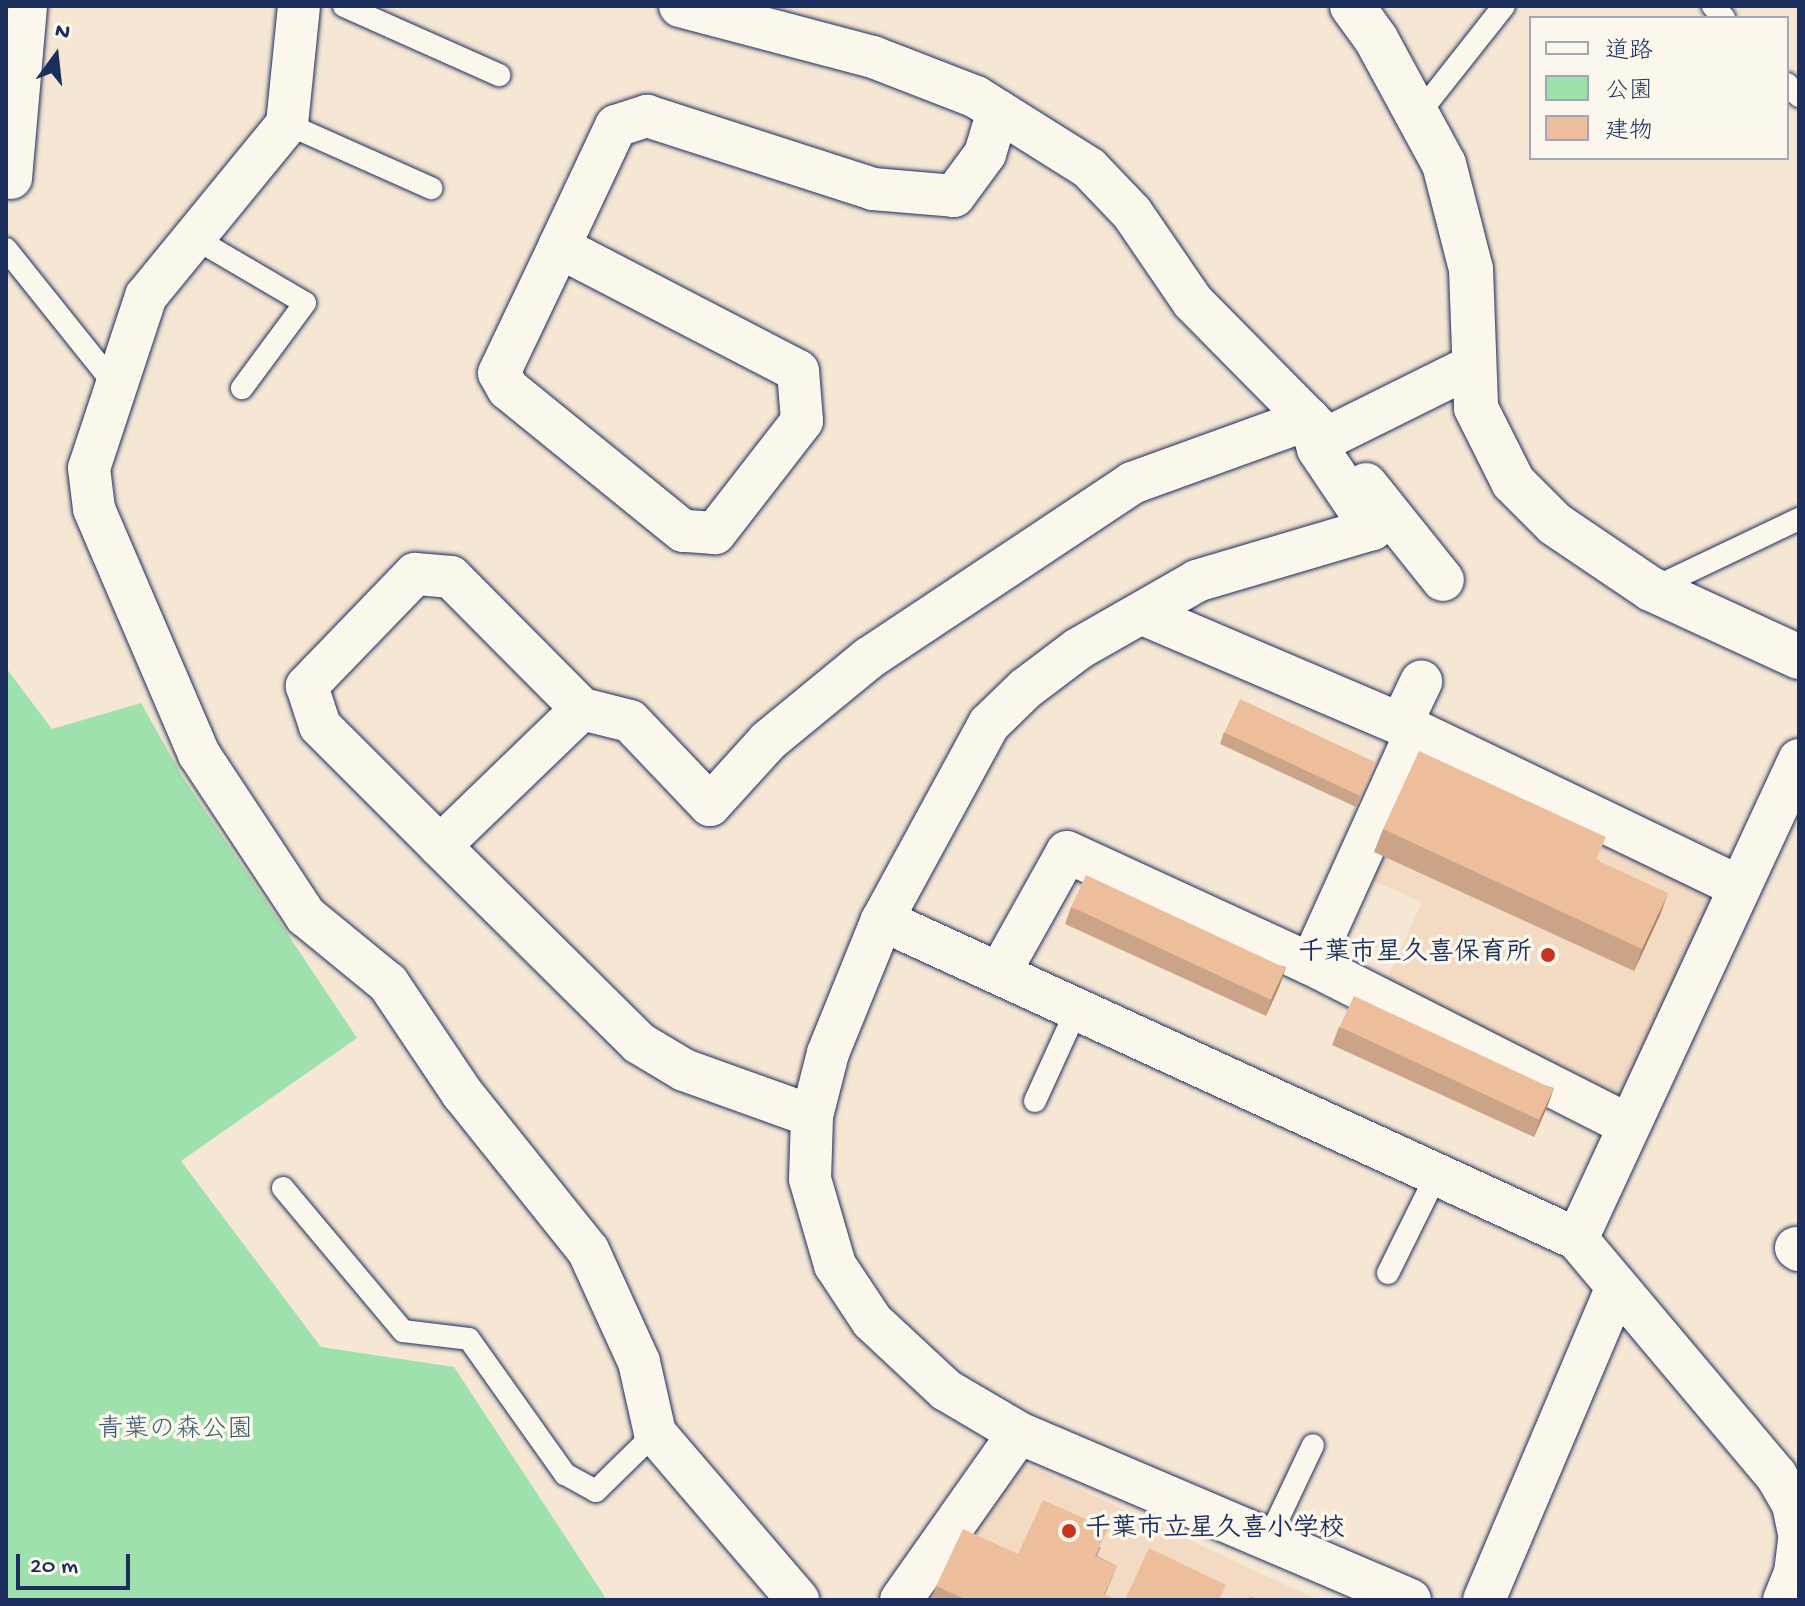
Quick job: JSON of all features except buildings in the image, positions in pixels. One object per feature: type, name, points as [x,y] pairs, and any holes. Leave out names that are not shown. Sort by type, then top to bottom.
[{"type":"street","points":[[9,184],[26,6]]},
{"type":"street","points":[[299,6],[287,124],[196,239],[146,296],[89,468],[94,509],[199,754],[306,916],[388,983],[462,1093],[588,1250],[639,1362],[655,1433],[798,1600]]},
{"type":"street","points":[[680,6],[873,57],[998,111],[1089,168],[1132,213],[1193,302],[1318,428],[1443,580]]},
{"type":"street","points":[[1352,6],[1376,39],[1444,164],[1471,269],[1472,366],[1476,408],[1513,482],[1555,524],[1651,589],[1799,657]]},
{"type":"street","points":[[559,247],[798,371],[802,421],[715,533],[683,531],[508,389],[499,373],[616,126],[647,116],[873,189],[954,196],[985,154],[998,111]]},
{"type":"street","points":[[812,1116],[684,1070],[639,1043],[320,726],[307,686],[415,574],[451,577],[582,709],[630,721],[710,805],[768,741],[869,658],[1132,483],[1318,428],[1472,366]]},
{"type":"street","points":[[1318,428],[1318,449],[1372,529],[1197,581],[1145,615],[1078,649],[989,724],[882,920],[828,1053],[812,1116],[810,1179],[835,1265],[872,1321],[914,1365],[946,1390],[1019,1433],[1267,1542],[1410,1600]]},
{"type":"street","points":[[1145,615],[1408,728],[1739,887]]},
{"type":"street","points":[[1311,964],[1408,728],[1421,682]]},
{"type":"street","points":[[440,846],[582,709]]},
{"type":"street","points":[[1577,1239],[1799,760]]},
{"type":"street","points":[[1760,842],[1799,814]]},
{"type":"street","points":[[1000,972],[1067,852],[1311,964],[1628,1125]]},
{"type":"street","points":[[882,920],[1577,1239],[1615,1291],[1776,1475],[1793,1505],[1799,1536],[1795,1573],[1784,1600]]},
{"type":"street","points":[[1484,1600],[1615,1291]]},
{"type":"street","points":[[901,1600],[1019,1433]]},
{"type":"lane","points":[[344,6],[499,75]]},
{"type":"lane","points":[[1417,116],[1504,6]]},
{"type":"lane","points":[[287,124],[431,188]]},
{"type":"lane","points":[[196,239],[305,303],[242,388]]},
{"type":"lane","points":[[6,249],[115,385]]},
{"type":"lane","points":[[1651,589],[1799,519]]},
{"type":"lane","points":[[1035,1101],[1077,1009]]},
{"type":"lane","points":[[1388,1273],[1437,1174]]},
{"type":"lane","points":[[283,1188],[403,1331],[469,1339],[565,1474],[596,1491],[655,1433]]},
{"type":"lane","points":[[1267,1542],[1313,1445]]},
{"type":"shaded area","name":"千葉市星久喜保育所","points":[[1415,756],[1707,890],[1714,918],[1628,1104],[1381,993],[1422,902],[1358,874]]},
{"type":"shaded area","name":"千葉市立星久喜小学校","points":[[1021,1462],[1318,1600],[915,1600]]},
{"type":"green space","name":"青葉の森公園","points":[[6,668],[52,729],[141,703],[182,776],[357,1038],[181,1161],[321,1347],[454,1367],[607,1600],[6,1600]]},
{"type":"place","name":"千葉市星久喜保育所","points":[[1548,955]]},
{"type":"place","name":"千葉市立星久喜小学校","points":[[1069,1531]]}]
